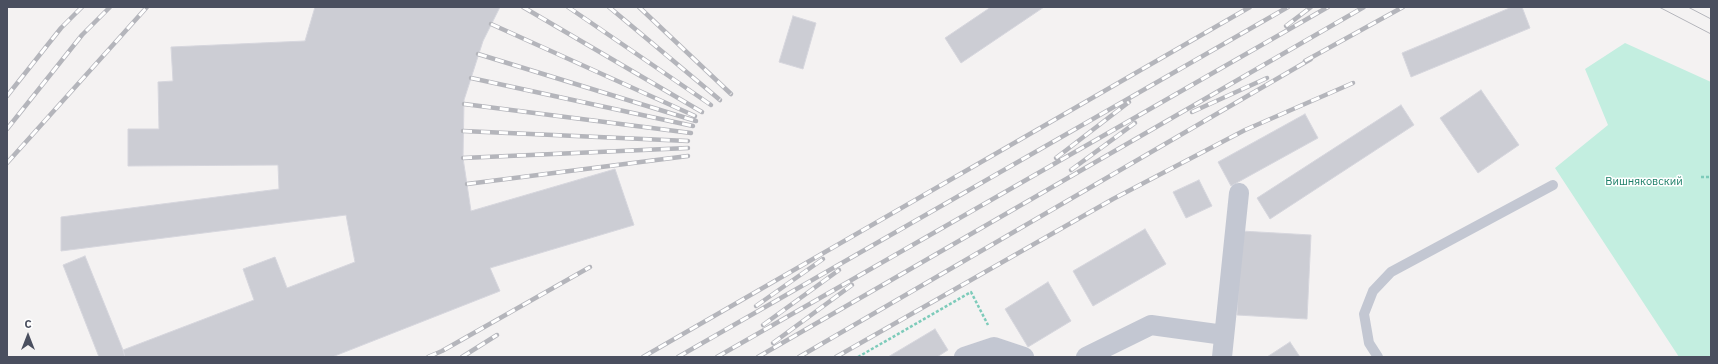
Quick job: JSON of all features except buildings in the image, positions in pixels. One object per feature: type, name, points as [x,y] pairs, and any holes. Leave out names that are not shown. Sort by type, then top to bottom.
[{"type":"street","points":[[1222,357],[1239,193]]},
{"type":"street","points":[[1086,357],[1151,325],[1224,335]]},
{"type":"street","points":[[964,357],[994,347],[1024,357]]},
{"type":"lane","points":[[1378,357],[1369,343],[1364,314],[1373,291],[1391,272],[1553,185]]},
{"type":"path","points":[[1701,177],[1711,177]]},
{"type":"path","points":[[858,357],[972,292],[988,326],[994,347]]},
{"type":"green space","name":"Вишняковский","points":[[1625,43],[1711,82],[1711,357],[1679,357],[1555,168],[1608,125],[1585,69]]},
{"type":"tram line","points":[[1659,7],[1711,34]]},
{"type":"tram line","points":[[1688,7],[1711,19]]},
{"type":"railway","points":[[7,96],[61,28],[82,7]]},
{"type":"railway","points":[[7,129],[82,35],[110,7]]},
{"type":"railway","points":[[7,163],[147,7]]},
{"type":"railway","points":[[523,7],[702,112]]},
{"type":"railway","points":[[568,7],[711,105]]},
{"type":"railway","points":[[609,7],[720,100]]},
{"type":"railway","points":[[639,7],[731,94]]},
{"type":"railway","points":[[643,357],[1250,7]]},
{"type":"railway","points":[[678,357],[1288,7]]},
{"type":"railway","points":[[1286,26],[1311,7]]},
{"type":"railway","points":[[717,357],[1328,7]]},
{"type":"railway","points":[[758,357],[1364,7]]},
{"type":"railway","points":[[1305,61],[1403,7]]},
{"type":"railway","points":[[491,24],[695,116]]},
{"type":"railway","points":[[478,54],[696,121]]},
{"type":"railway","points":[[799,357],[1311,59]]},
{"type":"railway","points":[[471,78],[693,126]]},
{"type":"railway","points":[[1192,112],[1267,78]]},
{"type":"railway","points":[[836,357],[1113,199],[1245,130],[1353,83]]},
{"type":"railway","points":[[1056,158],[1129,102]]},
{"type":"railway","points":[[464,104],[691,133]]},
{"type":"railway","points":[[1071,170],[1135,123]]},
{"type":"railway","points":[[463,131],[688,141]]},
{"type":"railway","points":[[463,158],[688,148]]},
{"type":"railway","points":[[467,184],[688,156]]},
{"type":"railway","points":[[756,306],[823,259]]},
{"type":"railway","points":[[428,357],[442,351],[590,267]]},
{"type":"railway","points":[[763,325],[839,270]]},
{"type":"railway","points":[[773,343],[852,285]]},
{"type":"railway","points":[[462,357],[497,335]]}]
